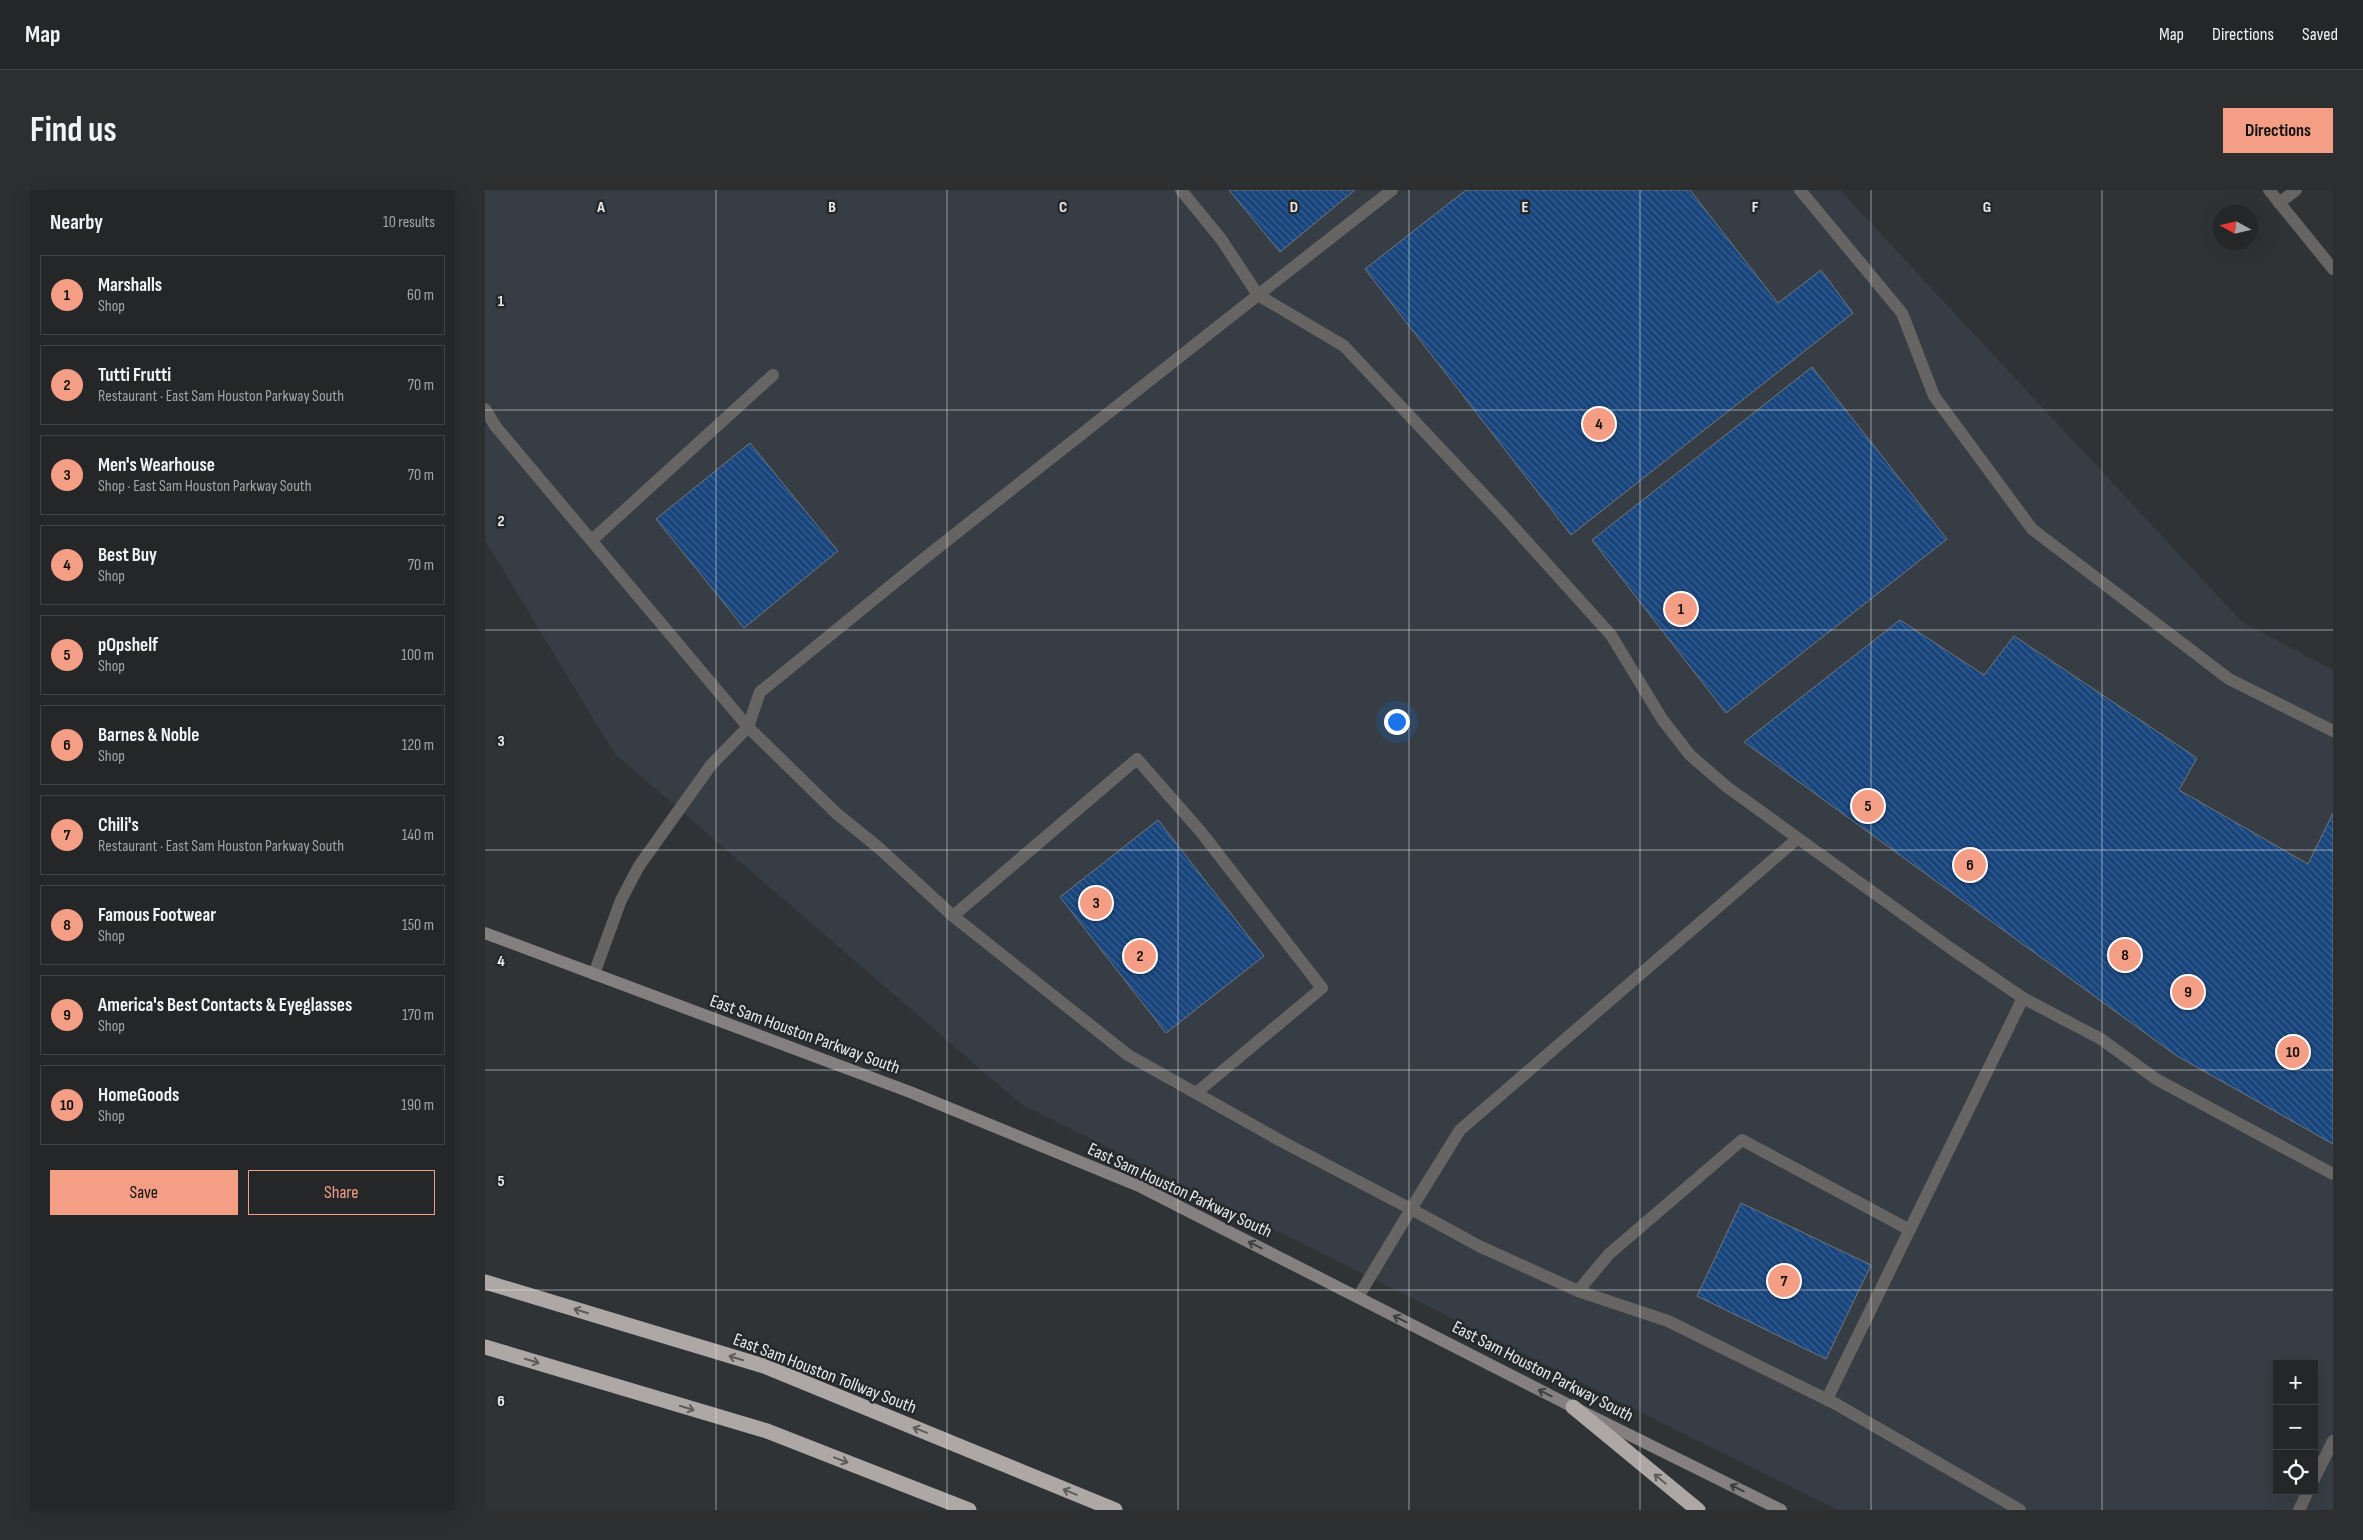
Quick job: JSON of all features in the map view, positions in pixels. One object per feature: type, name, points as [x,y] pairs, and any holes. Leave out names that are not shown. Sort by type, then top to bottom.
[{"type":"highway","name":"East Sam Houston Tollway South","points":[[485,1282],[764,1366],[1115,1510]]},
{"type":"highway","points":[[485,1347],[767,1432],[969,1510]]},
{"type":"highway","points":[[1573,1407],[1698,1510]]},
{"type":"main road","name":"East Sam Houston Parkway South","points":[[485,933],[910,1092],[1139,1186],[1573,1407],[1781,1510]]},
{"type":"lane","points":[[1181,190],[1221,239],[1258,295],[1344,346],[1501,513],[1611,635],[1663,719],[1690,755],[1727,787],[1797,839],[2023,998],[2101,1038],[2156,1079],[2333,1174]]},
{"type":"lane","points":[[594,974],[621,900],[639,866],[711,765],[747,726],[760,692],[926,558],[1392,190]]},
{"type":"lane","points":[[1800,190],[1902,313],[1934,396],[2032,530],[2229,679],[2333,731]]},
{"type":"lane","points":[[2269,190],[2333,269]]},
{"type":"lane","points":[[2279,203],[2296,190]]},
{"type":"lane","points":[[592,540],[773,375]]},
{"type":"lane","points":[[485,409],[496,427],[747,726],[836,813],[879,848],[953,916],[1128,1055],[1479,1246],[1578,1291],[1668,1321],[1827,1399],[2020,1510]]},
{"type":"lane","points":[[953,916],[1137,760],[1201,832],[1322,988],[1195,1093]]},
{"type":"lane","points":[[1359,1297],[1460,1130],[1797,839]]},
{"type":"lane","points":[[1827,1399],[2023,998]]},
{"type":"lane","points":[[1578,1291],[1609,1254],[1742,1140],[1799,1173],[1831,1186],[1910,1230]]},
{"type":"lane","points":[[2318,1471],[2333,1441]]},
{"type":"lane","points":[[2299,1510],[2306,1495]]},
{"type":"shaded area","points":[[485,190],[1840,190],[2242,622],[2333,670],[2333,1510],[1838,1510],[1021,1104],[614,753],[485,540]]},
{"type":"building","points":[[1229,190],[1355,190],[1280,252]]},
{"type":"building","points":[[1466,190],[1690,190],[1778,303],[1821,270],[1853,313],[1571,535],[1365,269]]},
{"type":"building","points":[[1812,367],[1947,539],[1726,713],[1592,540]]},
{"type":"building","points":[[750,443],[838,551],[744,628],[656,519]]},
{"type":"building","points":[[1900,620],[1984,675],[2014,636],[2197,758],[2179,790],[2308,864],[2333,813],[2333,1144],[2177,1056],[1744,742]]},
{"type":"building","points":[[1158,820],[1264,956],[1166,1033],[1060,897]]},
{"type":"building","points":[[1741,1203],[1871,1265],[1826,1359],[1697,1296]]},
{"type":"place","name":"Best Buy","points":[[1599,424]]},
{"type":"place","name":"Marshalls","points":[[1681,609]]},
{"type":"place","name":"pOpshelf","points":[[1868,806]]},
{"type":"place","name":"Barnes & Noble","points":[[1970,865]]},
{"type":"place","name":"Men's Wearhouse","points":[[1096,903]]},
{"type":"place","name":"Famous Footwear","points":[[2125,955]]},
{"type":"place","name":"Tutti Frutti","points":[[1140,956]]},
{"type":"place","name":"America's Best Contacts & Eyeglasses","points":[[2188,992]]},
{"type":"place","name":"HomeGoods","points":[[2293,1052]]},
{"type":"place","name":"Chili's","points":[[1784,1281]]}]
